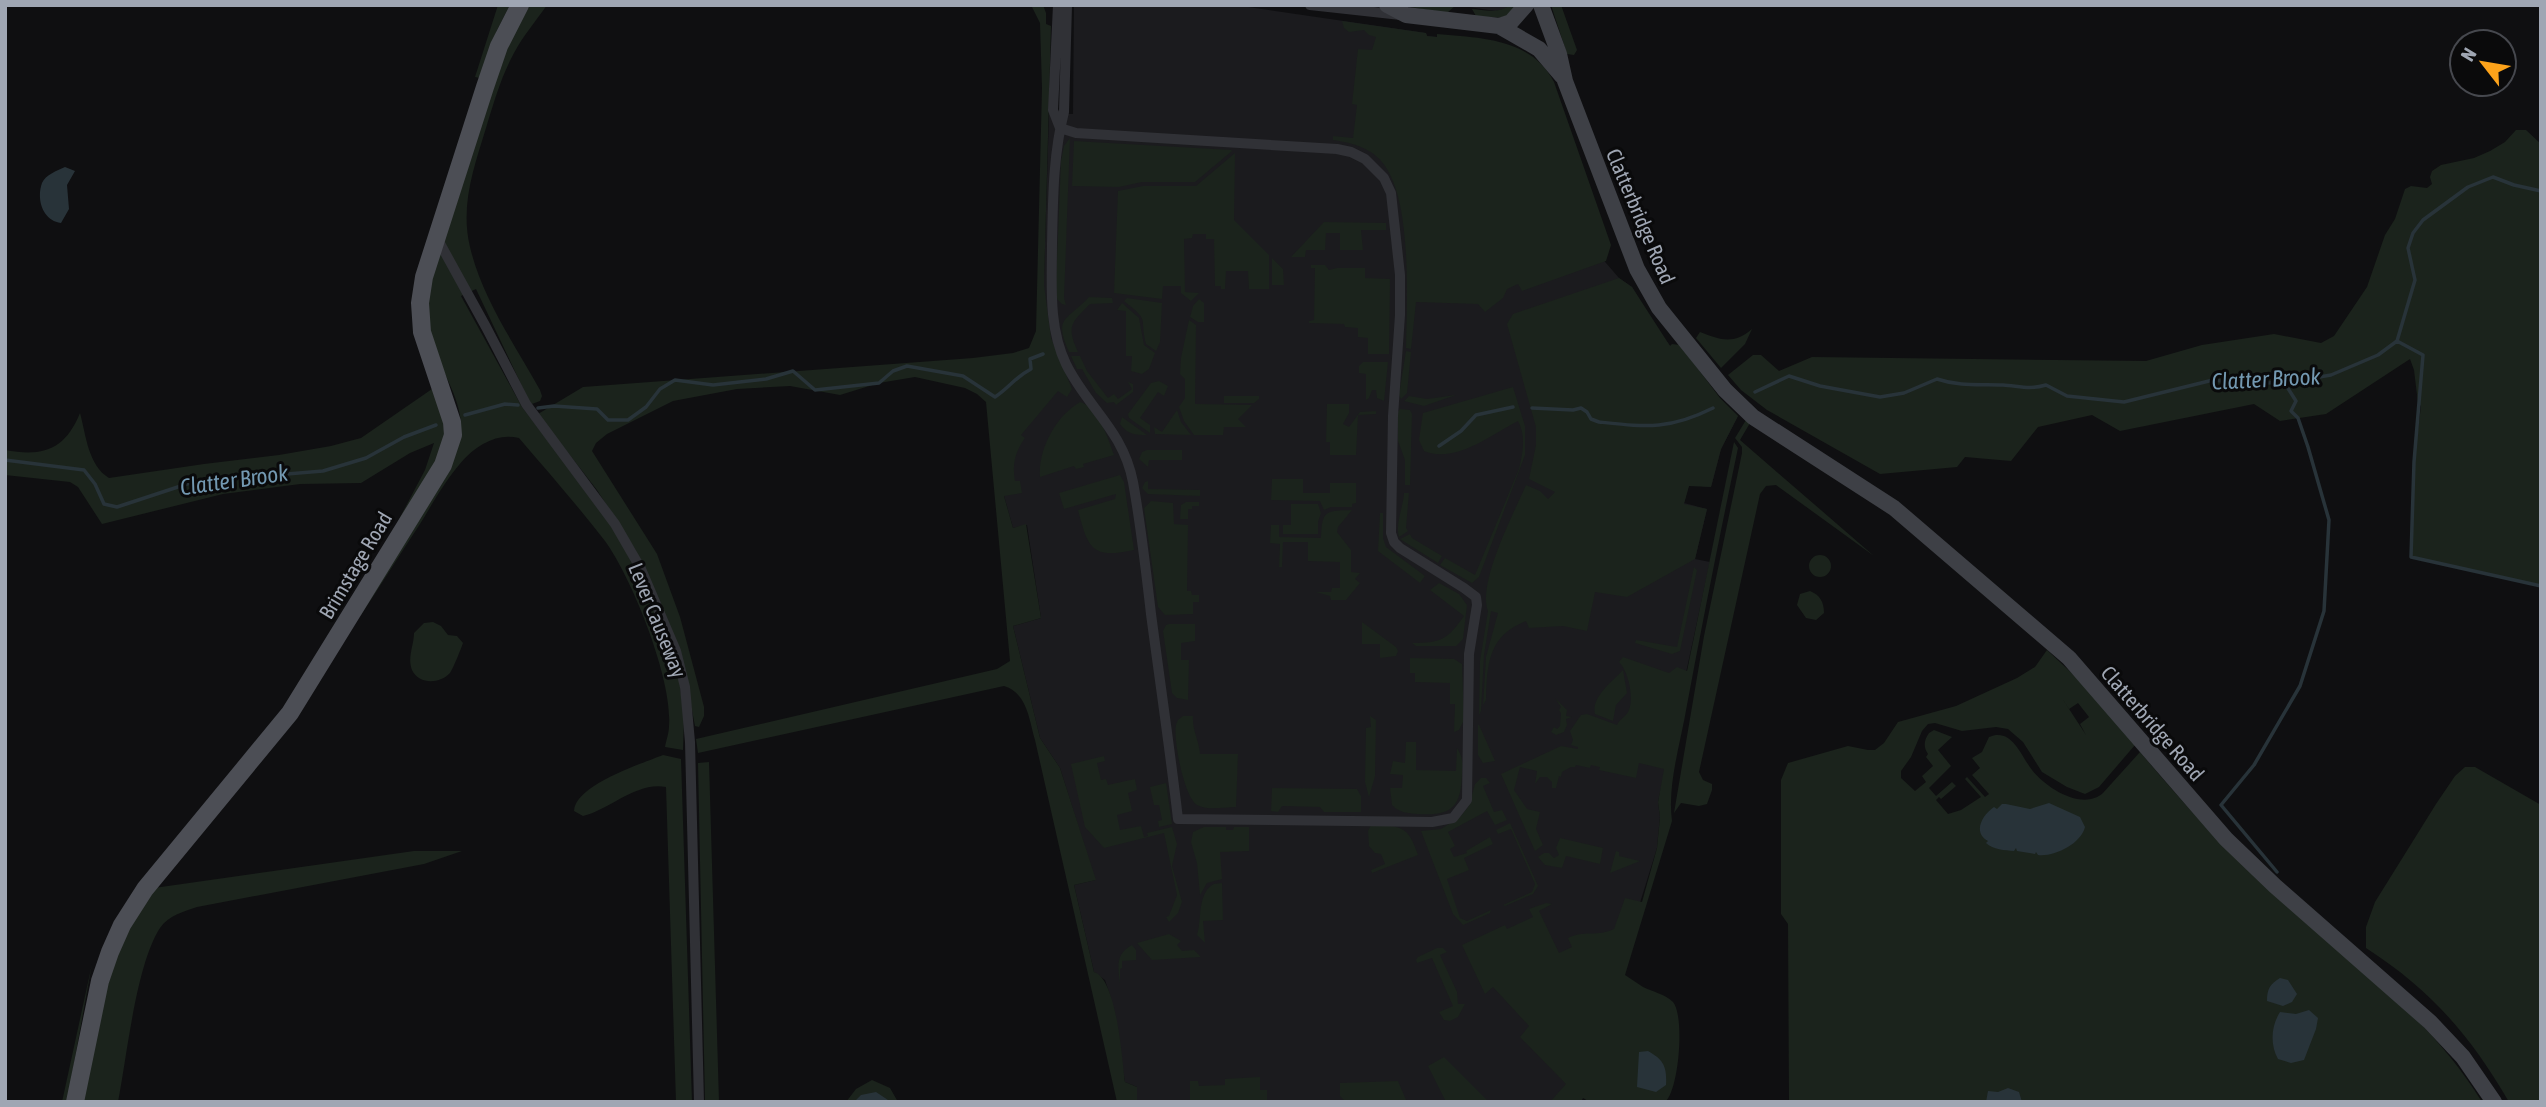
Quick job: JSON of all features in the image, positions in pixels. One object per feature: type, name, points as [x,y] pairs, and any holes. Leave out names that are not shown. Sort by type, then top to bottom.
[{"type":"main road","name":"Brimstage Road","points":[[75,1102],[100,981],[122,925],[145,889],[290,713],[443,465],[453,435],[452,422],[422,332],[424,277],[499,46],[520,5]]},
{"type":"main road","points":[[1387,5],[1406,15],[1499,26],[1511,22],[1526,5]]},
{"type":"main road","name":"Clatterbridge Road","points":[[1541,5],[1559,54],[1565,81],[1637,269],[1659,308],[1725,390],[1745,410],[1894,508],[2069,658],[2226,839],[2430,1023],[2463,1057],[2494,1102]]},
{"type":"main road","name":"Clatterbridge Road","points":[[1499,26],[1539,49],[1565,81]]},
{"type":"street","points":[[1312,5],[1385,15],[1406,15]]},
{"type":"street","points":[[1059,7],[1054,110],[1060,128],[1053,197],[1051,293],[1056,333],[1066,363],[1120,442],[1133,483],[1162,681],[1178,819],[1432,822],[1453,818],[1467,800],[1469,654],[1476,601],[1472,593],[1465,588],[1400,548],[1391,533],[1400,275],[1391,193],[1384,178],[1365,159],[1337,149],[1076,133],[1060,128]]},
{"type":"street","name":"Lever Causeway","points":[[436,236],[526,404],[615,524],[628,546],[641,569],[676,650],[685,687],[690,742],[699,1102]]},
{"type":"shaded area","points":[[498,5],[510,5],[497,30],[480,78],[475,77]]},
{"type":"shaded area","points":[[528,5],[547,5],[509,62],[502,80],[473,172],[467,232],[482,285],[540,390],[540,401],[532,404],[529,401],[476,289],[461,296],[522,407],[604,514],[648,593],[679,678],[684,718],[683,750],[665,747],[669,706],[658,657],[638,604],[616,558],[574,502],[519,438],[492,440],[473,450],[464,459],[361,615],[359,614],[461,423],[457,403],[436,354],[429,328],[430,277],[497,69]]},
{"type":"shaded area","points":[[1031,5],[1043,5],[1046,24],[1051,26],[1044,285],[1051,338],[1072,389],[1067,397],[1058,391],[1021,435],[1025,438],[1017,453],[1014,469],[1015,481],[1020,481],[1022,493],[1004,496],[1013,528],[1026,524],[1041,618],[1013,626],[1040,738],[1060,768],[1096,880],[1074,885],[1094,972],[1102,978],[1113,1004],[1125,1082],[1137,1087],[1137,1102],[1117,1102],[1031,724],[1026,708],[1012,689],[1004,686],[698,753],[696,739],[997,669],[1010,661],[986,402],[965,388],[915,377],[879,383],[840,395],[790,386],[737,389],[673,401],[607,434],[596,443],[592,451],[657,554],[680,617],[704,707],[704,716],[699,727],[695,726],[684,668],[635,549],[597,490],[538,414],[583,387],[973,358],[1013,353],[1029,348],[1036,331],[1042,88],[1040,23]]},
{"type":"shaded area","points":[[1074,5],[1235,5],[1426,33],[1427,36],[1437,37],[1437,34],[1600,256],[1619,278],[1632,287],[1658,330],[1691,373],[1738,416],[1721,449],[1711,487],[1689,485],[1684,503],[1707,509],[1695,559],[1710,562],[1658,802],[1660,817],[1657,848],[1615,983],[1573,1102],[1137,1102],[1137,1087],[1125,1082],[1110,995],[1105,980],[1094,972],[1074,885],[1095,880],[1060,768],[1040,738],[1013,626],[1041,618],[1027,525],[1013,528],[1004,496],[1043,308],[1049,114],[1073,114]]},
{"type":"shaded area","points":[[1398,5],[1456,5],[1447,13]]},
{"type":"shaded area","points":[[1456,5],[1510,5],[1495,11]]},
{"type":"shaded area","points":[[1510,5],[1521,5],[1512,14],[1501,17],[1476,16],[1472,9],[1496,10]]},
{"type":"shaded area","points":[[1551,5],[1561,5],[1577,50],[1574,55],[1567,54]]},
{"type":"shaded area","points":[[1342,21],[1426,33],[1427,36],[1437,37],[1437,34],[1487,39],[1532,56],[1554,82],[1611,245],[1606,261],[1522,291],[1518,284],[1507,289],[1503,298],[1485,312],[1478,304],[1416,302],[1411,349],[1406,348],[1406,254],[1400,204],[1394,183],[1375,155],[1355,145],[1333,140],[1333,136],[1353,138],[1357,105],[1352,104],[1358,49],[1372,50],[1376,37],[1364,30],[1349,32]]},
{"type":"shaded area","points":[[2516,130],[2526,130],[2541,144],[2541,586],[2411,557],[2414,462],[2421,406],[2418,403],[2410,359],[2326,414],[2280,421],[2254,404],[2120,431],[2092,415],[2038,427],[2011,461],[1965,457],[1957,467],[1880,474],[1767,410],[1741,390],[1728,375],[1753,355],[1761,355],[1779,371],[1812,357],[2146,361],[2202,345],[2274,334],[2321,343],[2334,336],[2367,287],[2405,189],[2411,186],[2427,188],[2432,184],[2432,171],[2441,165],[2474,158],[2490,151],[2505,142]]},
{"type":"shaded area","points":[[1070,138],[1064,298],[1066,305],[1057,299],[1056,285],[1061,161],[1064,146]]},
{"type":"shaded area","points":[[1074,141],[1232,151],[1195,182],[1142,182],[1119,187],[1072,186]]},
{"type":"shaded area","points":[[1235,153],[1234,220],[1269,255],[1269,289],[1249,289],[1248,271],[1226,271],[1225,289],[1215,286],[1214,239],[1206,239],[1206,234],[1193,234],[1192,238],[1184,239],[1185,292],[1199,293],[1191,301],[1181,293],[1181,286],[1163,286],[1162,299],[1114,293],[1118,191],[1143,186],[1196,186]]},
{"type":"shaded area","points":[[65,167],[75,171],[67,185],[69,209],[61,223],[45,214],[40,190],[46,178]]},
{"type":"shaded area","points":[[1324,222],[1386,223],[1386,230],[1361,230],[1363,250],[1340,250],[1340,233],[1326,233],[1325,250],[1306,250],[1305,257],[1291,257]]},
{"type":"shaded area","points":[[1272,258],[1283,269],[1284,285],[1272,285]]},
{"type":"shaded area","points":[[1311,265],[1325,265],[1329,270],[1365,268],[1365,278],[1390,279],[1389,354],[1368,354],[1368,338],[1358,337],[1358,328],[1345,327],[1344,324],[1309,323],[1314,320],[1315,268],[1311,268]]},
{"type":"shaded area","points":[[1619,278],[1632,287],[1670,346],[1680,345],[1720,398],[1738,416],[1721,449],[1711,487],[1689,486],[1684,504],[1707,509],[1695,559],[1627,597],[1595,592],[1587,631],[1563,626],[1529,628],[1526,621],[1513,627],[1497,643],[1492,653],[1487,675],[1486,700],[1483,705],[1486,657],[1498,613],[1491,611],[1479,715],[1480,661],[1492,566],[1526,485],[1540,491],[1548,499],[1555,492],[1529,479],[1536,445],[1536,427],[1507,324],[1513,314]]},
{"type":"shaded area","points":[[1089,297],[1112,298],[1113,303],[1090,304],[1078,316],[1072,325],[1072,336],[1078,352],[1069,352],[1062,325]]},
{"type":"shaded area","points":[[1127,298],[1162,303],[1160,342],[1156,351],[1146,344],[1141,316],[1124,301]]},
{"type":"shaded area","points":[[1199,299],[1204,303],[1204,322],[1190,317],[1193,306]]},
{"type":"shaded area","points":[[1122,303],[1139,318],[1144,345],[1155,353],[1149,369],[1142,374],[1131,371],[1132,356],[1126,356],[1126,311],[1117,310]]},
{"type":"shaded area","points":[[1189,320],[1196,325],[1195,404],[1252,405],[1238,419],[1246,427],[1224,427],[1223,435],[1194,435],[1184,421],[1179,407],[1185,398],[1185,379],[1180,374]]},
{"type":"shaded area","points":[[1752,329],[1745,344],[1721,368],[1696,338],[1700,332],[1727,340]]},
{"type":"shaded area","points":[[1406,351],[1411,352],[1407,393],[1401,399],[1399,395]]},
{"type":"shaded area","points":[[1071,356],[1080,356],[1087,371],[1108,398],[1114,394],[1118,399],[1132,389],[1128,382],[1133,384],[1133,392],[1116,405],[1114,402],[1107,403],[1096,393],[1082,369],[1077,369]]},
{"type":"shaded area","points":[[1363,362],[1388,362],[1384,401],[1377,398],[1376,390],[1372,390],[1366,400],[1366,374],[1359,373],[1359,366]]},
{"type":"shaded area","points":[[1159,381],[1168,386],[1164,396],[1158,392],[1140,418],[1150,425],[1150,433],[1129,418],[1128,414],[1151,383]]},
{"type":"shaded area","points":[[1513,387],[1525,426],[1525,455],[1479,577],[1472,583],[1440,565],[1445,558],[1475,575],[1519,469],[1523,444],[1521,427],[1518,421],[1460,451],[1436,454],[1424,451],[1419,440],[1423,413]]},
{"type":"shaded area","points":[[432,389],[444,424],[442,449],[425,482],[397,523],[425,470],[434,443],[410,453],[361,483],[300,484],[223,494],[102,524],[78,487],[70,482],[5,475],[5,450],[31,452],[51,448],[67,435],[80,413],[92,458],[109,478],[279,455],[361,438]]},
{"type":"shaded area","points":[[1456,395],[1424,406],[1404,401],[1409,396],[1427,399]]},
{"type":"shaded area","points":[[1224,396],[1259,396],[1259,399],[1254,403],[1224,403]]},
{"type":"shaded area","points":[[1080,402],[1097,416],[1114,455],[1083,464],[1084,467],[1076,469],[1074,466],[1040,477],[1042,455],[1050,434],[1063,416]]},
{"type":"shaded area","points":[[1327,404],[1349,404],[1349,413],[1343,424],[1349,427],[1360,412],[1376,411],[1376,414],[1358,415],[1356,455],[1330,455],[1330,442],[1326,442]]},
{"type":"shaded area","points":[[1400,409],[1410,410],[1412,414],[1410,485],[1405,485],[1405,460],[1398,441]]},
{"type":"shaded area","points":[[1177,410],[1181,422],[1191,435],[1155,434],[1154,427],[1162,432]]},
{"type":"shaded area","points":[[1122,417],[1147,435],[1125,430],[1120,424]]},
{"type":"shaded area","points":[[1746,420],[1750,423],[1740,440],[1874,556],[1776,485],[1766,486],[1760,494],[1699,772],[1703,780],[1712,784],[1712,790],[1707,804],[1699,806],[1681,803],[1674,813],[1704,636],[1742,453],[1742,447],[1735,438]]},
{"type":"shaded area","points":[[1734,442],[1738,448],[1675,763],[1671,792],[1672,821],[1625,975],[1643,987],[1670,999],[1677,1010],[1679,1053],[1674,1084],[1665,1102],[1590,1102],[1583,1098],[1581,1102],[1550,1102],[1566,1084],[1520,1037],[1529,1026],[1493,987],[1485,994],[1462,945],[1505,925],[1507,929],[1533,917],[1529,909],[1546,903],[1552,904],[1539,911],[1559,953],[1572,947],[1568,938],[1614,929],[1625,898],[1642,902],[1657,848],[1660,817],[1658,802],[1664,769],[1639,763],[1636,778],[1599,770],[1600,767],[1591,765],[1590,768],[1576,765],[1562,772],[1556,788],[1552,788],[1552,782],[1547,777],[1540,777],[1535,784],[1537,771],[1520,767],[1514,790],[1527,809],[1540,812],[1536,829],[1543,845],[1535,851],[1501,774],[1561,746],[1578,749],[1571,745],[1573,740],[1570,731],[1581,715],[1587,714],[1617,725],[1628,712],[1631,700],[1628,678],[1619,662],[1623,657],[1669,673],[1677,667],[1687,671]]},
{"type":"shaded area","points":[[1182,450],[1182,460],[1149,460],[1148,467],[1139,459],[1142,452]]},
{"type":"shaded area","points":[[1120,475],[1124,482],[1134,550],[1100,552],[1089,542],[1078,510],[1115,499],[1116,494],[1064,509],[1059,493]]},
{"type":"shaded area","points":[[1272,479],[1303,479],[1303,493],[1330,493],[1330,483],[1356,483],[1356,503],[1352,504],[1352,507],[1331,507],[1324,510],[1320,501],[1271,500]]},
{"type":"shaded area","points":[[1148,481],[1148,489],[1200,490],[1200,496],[1148,494],[1142,488]]},
{"type":"shaded area","points":[[1404,493],[1409,493],[1408,531],[1399,537],[1399,521]]},
{"type":"shaded area","points":[[1151,501],[1173,503],[1174,524],[1188,525],[1187,591],[1191,591],[1192,595],[1199,595],[1199,602],[1193,602],[1193,614],[1165,615],[1158,607],[1144,508]]},
{"type":"shaded area","points":[[1186,502],[1199,502],[1199,506],[1188,509],[1188,519],[1180,519],[1181,505]]},
{"type":"shaded area","points":[[1291,504],[1318,504],[1321,513],[1318,534],[1283,534],[1283,525],[1291,525]]},
{"type":"shaded area","points":[[1352,510],[1337,532],[1351,550],[1351,572],[1360,573],[1355,579],[1360,583],[1346,600],[1331,600],[1330,596],[1316,592],[1331,592],[1332,588],[1340,588],[1340,562],[1308,561],[1308,542],[1283,542],[1282,567],[1279,567],[1280,544],[1270,543],[1271,525],[1279,525],[1279,537],[1321,538],[1322,522],[1327,514]]},
{"type":"shaded area","points":[[1380,513],[1383,513],[1383,538],[1386,547],[1425,576],[1420,583],[1378,551]]},
{"type":"shaded area","points":[[1410,534],[1412,538],[1442,556],[1438,563],[1400,539]]},
{"type":"shaded area","points":[[1820,555],[1828,558],[1831,566],[1828,574],[1820,577],[1812,574],[1809,566],[1812,558]]},
{"type":"shaded area","points":[[1694,567],[1697,570],[1680,651],[1672,654],[1635,643],[1636,640],[1677,647]]},
{"type":"shaded area","points":[[1439,583],[1459,594],[1467,605],[1463,639],[1456,646],[1416,646],[1412,643],[1437,641],[1448,635],[1464,616],[1430,590]]},
{"type":"shaded area","points":[[1810,591],[1821,599],[1823,605],[1824,613],[1816,620],[1806,618],[1797,605],[1800,594]]},
{"type":"shaded area","points":[[433,622],[441,626],[448,635],[457,636],[463,643],[450,673],[441,679],[430,681],[415,675],[410,656],[414,633],[424,623]]},
{"type":"shaded area","points":[[1362,622],[1396,647],[1396,656],[1380,658],[1380,644],[1362,644]]},
{"type":"shaded area","points":[[1169,624],[1195,624],[1195,641],[1181,643],[1181,660],[1189,660],[1188,700],[1177,698],[1172,693],[1163,631]]},
{"type":"shaded area","points":[[2047,650],[2079,680],[2135,745],[2099,787],[2085,794],[2042,772],[2023,742],[2008,729],[1996,727],[1962,731],[1935,723],[1928,724],[1922,731],[1911,757],[1901,771],[1901,778],[1915,791],[1926,782],[1922,776],[1933,766],[1926,757],[1928,754],[1925,744],[1929,733],[1934,730],[1952,737],[1938,750],[1951,766],[1929,788],[1936,796],[1952,782],[1956,786],[1936,800],[1948,814],[1961,810],[1981,797],[1965,779],[1967,777],[1985,797],[1989,794],[1972,775],[1980,768],[1972,758],[1982,752],[1989,737],[1997,735],[2010,739],[2032,770],[2047,784],[2066,795],[2086,800],[2103,793],[2140,752],[2245,866],[2402,1005],[2458,1067],[2482,1102],[1789,1102],[1788,924],[1781,914],[1781,780],[1788,763],[1848,746],[1875,750],[1884,743],[1898,722],[1956,706],[2035,667]],"holes":[[[2078,703],[2089,717],[2080,724],[2086,735],[2069,709]]]},
{"type":"shaded area","points":[[1410,658],[1454,659],[1462,664],[1464,720],[1459,730],[1454,732],[1455,704],[1450,704],[1450,683],[1415,682],[1415,673],[1410,673]]},
{"type":"shaded area","points":[[1623,670],[1627,693],[1616,705],[1613,721],[1595,714],[1599,696]]},
{"type":"shaded area","points":[[1555,698],[1567,710],[1566,716],[1572,717],[1566,719],[1564,732],[1556,735],[1551,732],[1554,727],[1557,729],[1560,726],[1561,707]]},
{"type":"shaded area","points":[[1183,716],[1193,716],[1200,754],[1238,754],[1236,807],[1206,808],[1192,800],[1184,780],[1176,742],[1176,725]]},
{"type":"shaded area","points":[[1370,716],[1376,720],[1375,776],[1369,797],[1365,782],[1366,728],[1371,727]]},
{"type":"shaded area","points":[[1478,725],[1495,761],[1483,763],[1478,755]]},
{"type":"shaded area","points":[[1406,742],[1416,742],[1416,770],[1456,771],[1457,748],[1462,761],[1461,786],[1452,808],[1439,813],[1418,814],[1401,811],[1392,805],[1390,788],[1402,788],[1403,775],[1390,774],[1393,761],[1405,763]]},
{"type":"shaded area","points":[[663,755],[681,759],[692,1102],[676,1102],[666,787],[644,788],[583,816],[574,811],[577,801],[597,784]]},
{"type":"shaded area","points":[[1104,756],[1105,761],[1097,763],[1101,780],[1106,779],[1108,785],[1135,779],[1137,790],[1128,793],[1132,811],[1117,815],[1120,830],[1141,826],[1144,837],[1148,836],[1147,833],[1172,827],[1177,844],[1172,866],[1182,902],[1178,913],[1169,922],[1166,917],[1169,916],[1177,895],[1164,833],[1104,848],[1085,827],[1071,764]]},
{"type":"shaded area","points":[[709,762],[719,1102],[705,1102],[698,763]]},
{"type":"shaded area","points":[[2465,767],[2475,767],[2541,805],[2541,1102],[2509,1102],[2464,1035],[2447,1016],[2410,980],[2366,948],[2366,927],[2375,902],[2436,804],[2455,776]]},
{"type":"shaded area","points":[[1481,778],[1486,778],[1490,783],[1483,786],[1494,812],[1502,810],[1507,820],[1495,825],[1487,811],[1448,832],[1455,846],[1450,849],[1454,857],[1467,853],[1466,851],[1490,837],[1493,844],[1464,858],[1469,870],[1447,879],[1460,918],[1467,921],[1491,910],[1490,913],[1463,925],[1453,914],[1421,831],[1441,829],[1460,817],[1469,806],[1475,784]]},
{"type":"shaded area","points":[[1166,783],[1172,824],[1159,827],[1158,821],[1162,820],[1159,805],[1154,805],[1150,787]]},
{"type":"shaded area","points":[[1272,788],[1357,789],[1361,796],[1361,812],[1324,812],[1320,807],[1282,806],[1278,812],[1271,811]]},
{"type":"shaded area","points":[[2049,803],[2080,817],[2085,827],[2073,844],[2059,852],[2038,855],[2036,852],[2017,851],[2016,848],[2014,851],[1999,849],[1986,843],[1988,841],[1981,834],[1980,824],[1994,807],[1997,809],[2006,804],[2030,809]]},
{"type":"shaded area","points":[[1510,823],[1538,886],[1533,894],[1505,906],[1503,905],[1532,892],[1535,884],[1511,829],[1498,834],[1496,830]]},
{"type":"shaded area","points":[[1371,825],[1402,829],[1411,838],[1418,855],[1372,873],[1371,870],[1385,864],[1381,854],[1375,853],[1369,846],[1368,831]]},
{"type":"shaded area","points":[[1204,827],[1226,827],[1226,830],[1233,830],[1234,827],[1249,827],[1249,851],[1220,852],[1222,879],[1207,883],[1200,895],[1197,863],[1191,842],[1193,832]]},
{"type":"shaded area","points":[[1560,838],[1603,848],[1600,864],[1566,856],[1562,868],[1545,865],[1538,857],[1544,853],[1549,853],[1554,858],[1559,855],[1556,848]]},
{"type":"shaded area","points":[[414,851],[462,851],[424,864],[197,907],[168,920],[160,928],[145,964],[133,1012],[118,1102],[83,1102],[114,962],[133,919],[154,888]]},
{"type":"shaded area","points":[[1616,851],[1619,856],[1640,861],[1610,873]]},
{"type":"shaded area","points":[[1222,883],[1223,920],[1203,921],[1205,943],[1197,935],[1201,906],[1205,893],[1214,884]]},
{"type":"shaded area","points":[[1169,934],[1181,941],[1177,945],[1182,951],[1194,950],[1201,957],[1152,960],[1137,943]]},
{"type":"shaded area","points":[[1132,945],[1136,950],[1136,960],[1122,961],[1120,984],[1118,967],[1120,957]]},
{"type":"shaded area","points":[[1437,948],[1443,948],[1447,952],[1440,955],[1457,992],[1458,1004],[1465,1004],[1458,1017],[1450,1021],[1444,1020],[1439,1012],[1453,1006],[1432,958],[1417,963],[1416,960]]},
{"type":"shaded area","points":[[92,964],[67,1102],[62,1102]]},
{"type":"shaded area","points":[[2280,978],[2288,980],[2297,994],[2292,1002],[2283,1006],[2267,1001],[2270,987]]},
{"type":"shaded area","points":[[2309,1010],[2318,1018],[2304,1060],[2291,1063],[2278,1059],[2273,1036],[2280,1012],[2296,1014]]},
{"type":"shaded area","points":[[1648,1051],[1661,1061],[1666,1073],[1666,1085],[1656,1092],[1637,1087],[1639,1052]]},
{"type":"shaded area","points":[[1444,1057],[1489,1102],[1446,1102],[1428,1066]]},
{"type":"shaded area","points":[[1260,1077],[1260,1090],[1267,1090],[1267,1102],[1190,1102],[1190,1081],[1198,1081],[1199,1086],[1225,1085],[1225,1079]]},
{"type":"shaded area","points":[[872,1080],[890,1088],[898,1102],[846,1102],[856,1089]]},
{"type":"shaded area","points":[[1398,1081],[1407,1102],[1346,1102],[1340,1096],[1340,1083]]},
{"type":"shaded area","points":[[2008,1088],[2019,1092],[2022,1102],[1986,1102],[1988,1091],[1998,1092]]},
{"type":"shaded area","points":[[876,1092],[891,1102],[854,1102],[861,1095]]},
{"type":"waterway","name":"Clatter Brook","points":[[1755,392],[1789,376],[1820,386],[1880,397],[1904,393],[1937,379],[1970,385],[2046,385],[2067,396],[2124,402],[2213,380],[2245,384],[2290,382],[2331,375],[2378,355],[2397,341],[2415,280],[2408,248],[2413,233],[2423,220],[2468,187],[2493,177],[2541,191]]},
{"type":"waterway","points":[[2397,341],[2423,355],[2414,462],[2411,557],[2541,586]]},
{"type":"waterway","name":"Clatter Brook","points":[[538,408],[554,406],[597,409],[608,420],[628,420],[646,407],[660,389],[675,380],[713,385],[766,379],[793,371],[815,390],[879,383],[893,371],[907,366],[963,376],[995,397],[1031,369],[1030,359],[1043,354]]},
{"type":"waterway","points":[[2277,872],[2221,805],[2254,765],[2300,686],[2324,611],[2329,520],[2298,418],[2291,411],[2296,401],[2284,382]]},
{"type":"waterway","name":"Clatter Brook","points":[[465,415],[505,404],[518,405]]},
{"type":"waterway","points":[[1439,446],[1461,431],[1476,415],[1513,407]]},
{"type":"waterway","points":[[1532,408],[1581,408],[1591,419],[1599,422],[1645,426],[1683,420],[1713,408]]},
{"type":"waterway","name":"Clatter Brook","points":[[5,460],[84,470],[95,484],[104,504],[117,507],[193,482],[323,471],[366,458],[404,437],[436,425]]}]
